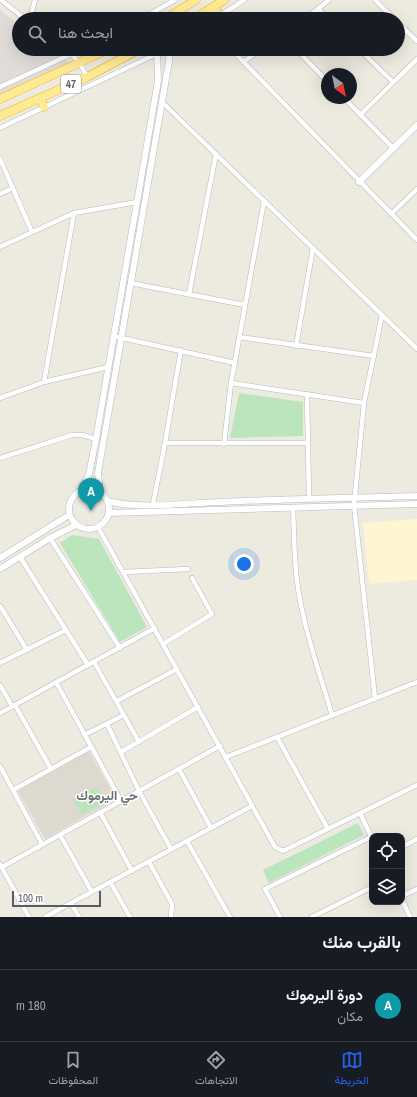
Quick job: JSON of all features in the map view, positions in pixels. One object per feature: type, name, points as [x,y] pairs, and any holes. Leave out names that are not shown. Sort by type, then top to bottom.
[{"type":"highway","points":[[176,12],[196,0]]},
{"type":"highway","points":[[206,12],[224,0]]},
{"type":"highway","points":[[214,7],[216,12]]},
{"type":"highway","name":"47","points":[[0,99],[95,56]]},
{"type":"highway","name":"47","points":[[0,116],[87,77],[127,56]]},
{"type":"highway","points":[[40,98],[44,107]]},
{"type":"street","points":[[1,0],[16,12]]},
{"type":"street","points":[[32,12],[35,0]]},
{"type":"street","points":[[154,12],[175,0]]},
{"type":"street","points":[[226,12],[244,0]]},
{"type":"street","points":[[314,12],[329,0]]},
{"type":"street","points":[[375,0],[387,12]]},
{"type":"street","points":[[318,9],[321,12]]},
{"type":"street","points":[[405,30],[417,42]]},
{"type":"street","points":[[0,87],[66,56]]},
{"type":"street","points":[[74,56],[87,77]]},
{"type":"street","points":[[0,128],[150,56]]},
{"type":"street","points":[[108,501],[109,512],[107,518],[98,527],[89,529],[76,525],[69,515],[68,509],[72,497],[82,489],[89,474],[96,439],[158,81],[158,56]]},
{"type":"street","points":[[100,492],[98,473],[162,102],[168,56]]},
{"type":"street","points":[[237,56],[417,240]]},
{"type":"street","points":[[243,62],[252,56]]},
{"type":"street","points":[[303,56],[321,75]]},
{"type":"street","points":[[366,56],[393,82]]},
{"type":"street","points":[[360,115],[417,59]]},
{"type":"street","points":[[162,102],[417,349]]},
{"type":"street","points":[[350,104],[393,148]]},
{"type":"street","points":[[359,182],[417,125]]},
{"type":"street","points":[[189,294],[216,154]]},
{"type":"street","points":[[0,159],[32,232]]},
{"type":"street","points":[[0,194],[13,188]]},
{"type":"street","points":[[391,214],[417,189]]},
{"type":"street","points":[[224,444],[231,383],[264,201]]},
{"type":"street","points":[[0,246],[74,213],[137,202]]},
{"type":"street","points":[[44,382],[74,213]]},
{"type":"street","points":[[296,346],[313,248]]},
{"type":"street","points":[[130,283],[245,305]]},
{"type":"street","points":[[375,698],[354,498],[364,403],[382,315]]},
{"type":"street","points":[[113,336],[235,363]]},
{"type":"street","points":[[239,337],[374,356]]},
{"type":"street","points":[[153,504],[181,350]]},
{"type":"street","points":[[0,398],[44,382],[108,367]]},
{"type":"street","points":[[231,383],[364,403]]},
{"type":"street","points":[[308,394],[309,498]]},
{"type":"street","points":[[0,458],[72,436],[82,435],[96,439]]},
{"type":"street","points":[[164,443],[308,443]]},
{"type":"street","points":[[82,489],[95,489],[108,501],[118,504],[417,496]]},
{"type":"street","points":[[109,512],[417,504]]},
{"type":"street","points":[[293,507],[295,565],[300,600],[310,643],[332,715]]},
{"type":"street","points":[[0,558],[69,515]]},
{"type":"street","points":[[0,570],[50,538],[76,525]]},
{"type":"street","points":[[98,527],[220,746],[274,847],[283,851],[417,785]]},
{"type":"street","points":[[50,538],[120,648]]},
{"type":"street","points":[[20,557],[88,665]]},
{"type":"street","points":[[124,572],[188,569]]},
{"type":"street","points":[[163,644],[212,614],[192,578]]},
{"type":"street","points":[[0,606],[27,650]]},
{"type":"street","points":[[0,713],[155,628]]},
{"type":"street","points":[[0,663],[66,630]]},
{"type":"street","points":[[94,662],[139,742]]},
{"type":"street","points":[[116,701],[177,669]]},
{"type":"street","points":[[56,682],[121,801]]},
{"type":"street","points":[[226,758],[417,682]]},
{"type":"street","points":[[0,685],[14,706],[50,769]]},
{"type":"street","points":[[122,752],[198,707]]},
{"type":"street","points":[[84,735],[124,715]]},
{"type":"street","points":[[107,724],[122,752],[139,791],[171,849]]},
{"type":"street","points":[[278,737],[328,829]]},
{"type":"street","points":[[30,917],[1,865],[220,746]]},
{"type":"street","points":[[13,790],[91,747]]},
{"type":"street","points":[[0,766],[42,844]]},
{"type":"street","points":[[179,769],[211,828]]},
{"type":"street","points":[[45,917],[252,806]]},
{"type":"street","points":[[100,812],[132,871]]},
{"type":"street","points":[[360,813],[370,833]]},
{"type":"street","points":[[60,834],[92,892]]},
{"type":"street","points":[[280,917],[265,889],[369,838]]},
{"type":"street","points":[[405,845],[417,839]]},
{"type":"street","points":[[187,841],[230,917]]},
{"type":"street","points":[[149,862],[172,904],[171,917]]},
{"type":"street","points":[[110,882],[130,917]]},
{"type":"street","points":[[312,917],[369,888]]},
{"type":"street","points":[[405,895],[417,889]]},
{"type":"street","points":[[71,903],[79,917]]},
{"type":"street","points":[[404,905],[410,917]]},
{"type":"shaded area","points":[[0,10],[12,19],[12,56],[60,56],[73,66],[0,100]]},
{"type":"shaded area","points":[[417,519],[417,580],[369,584],[363,523]]},
{"type":"shaded area","points":[[89,751],[116,799],[45,839],[18,791]]},
{"type":"green space","points":[[239,393],[303,402],[303,436],[230,438]]},
{"type":"green space","points":[[72,535],[99,539],[147,627],[120,642],[60,543]]},
{"type":"green space","points":[[96,787],[105,802],[82,815],[73,800]]},
{"type":"green space","points":[[358,823],[364,835],[269,883],[263,870]]},
{"type":"place","name":"دورة اليرموك","points":[[91,511]]},
{"type":"district","name":"حي اليرموك","points":[[107,795]]}]
